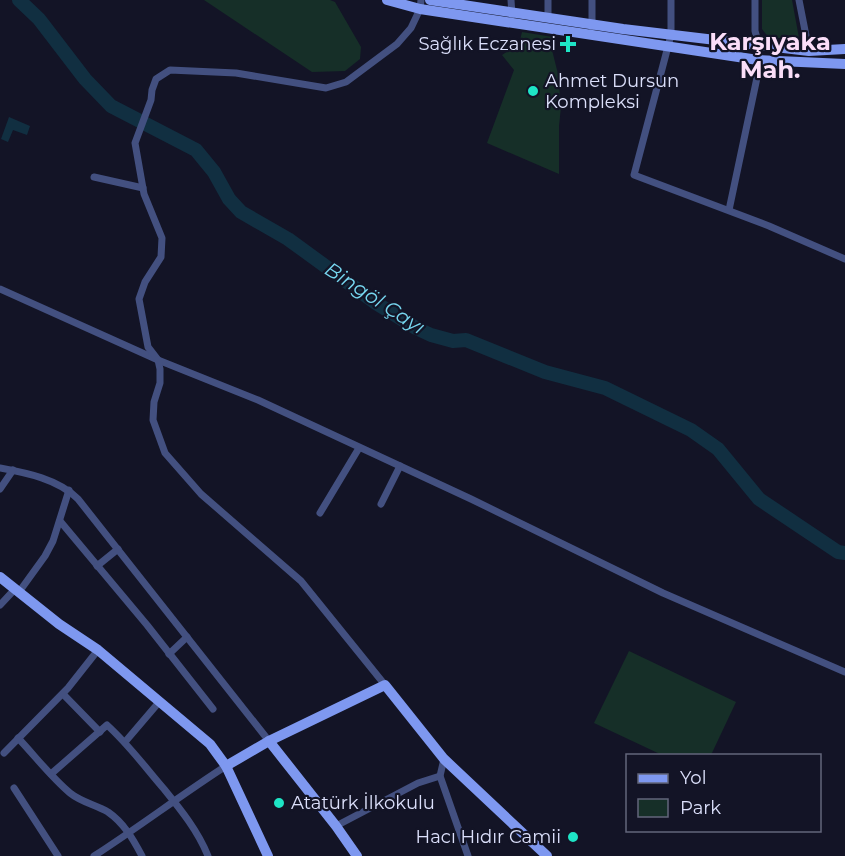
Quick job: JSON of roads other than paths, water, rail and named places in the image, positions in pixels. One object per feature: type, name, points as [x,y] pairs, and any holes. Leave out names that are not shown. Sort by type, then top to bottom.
[{"type":"street","points":[[387,0],[420,4],[515,24],[809,51],[845,49]]},
{"type":"street","points":[[430,0],[548,18],[592,30]]},
{"type":"street","points":[[511,0],[511,12],[515,24]]},
{"type":"street","points":[[548,0],[548,18]]},
{"type":"street","points":[[592,0],[592,30]]},
{"type":"street","points":[[671,0],[670,40],[634,175],[729,210],[845,259]]},
{"type":"street","points":[[729,210],[758,73],[759,45],[755,31],[755,0]]},
{"type":"street","points":[[799,0],[809,51]]},
{"type":"street","points":[[420,4],[411,28],[397,44],[346,82],[326,88],[236,73],[170,70],[156,79],[135,143],[143,188],[162,238],[161,257],[145,282],[139,299],[148,347],[158,360],[160,369],[153,420],[165,453],[201,494],[301,580],[444,759],[547,856]]},
{"type":"street","points":[[670,40],[758,60],[845,64]]},
{"type":"street","points":[[94,177],[143,188]]},
{"type":"street","points":[[0,289],[158,360],[258,400],[663,593],[845,672]]},
{"type":"street","points":[[320,513],[359,448]]},
{"type":"street","points":[[381,504],[400,466]]},
{"type":"street","points":[[0,468],[52,482],[69,490],[336,826],[357,856]]},
{"type":"street","points":[[0,489],[13,470]]},
{"type":"street","points":[[0,605],[17,591],[45,556],[53,541],[69,490]]},
{"type":"street","points":[[60,521],[213,709]]},
{"type":"street","points":[[98,566],[118,549]]},
{"type":"street","points":[[0,577],[59,624],[98,650],[210,744],[226,766],[268,856]]},
{"type":"street","points":[[169,654],[187,637]]},
{"type":"street","points":[[4,753],[63,694],[98,650]]},
{"type":"street","points":[[94,856],[226,766],[269,741],[385,685]]},
{"type":"street","points":[[63,694],[100,732]]},
{"type":"street","points":[[125,742],[160,701]]},
{"type":"street","points":[[51,774],[107,725],[125,742],[173,800],[196,831],[208,856]]},
{"type":"street","points":[[18,738],[74,796],[109,813],[130,833],[142,856]]},
{"type":"street","points":[[444,759],[440,776],[468,856]]},
{"type":"street","points":[[336,826],[418,783],[440,776]]},
{"type":"street","points":[[14,788],[58,856]]},
{"type":"water","points":[[9,117],[30,126],[27,135],[13,130],[8,142],[1,139]]},
{"type":"waterway","name":"Bingöl Çayı","points":[[19,0],[39,19],[85,79],[111,106],[196,150],[214,172],[229,199],[241,212],[288,239],[376,303],[431,335],[453,341],[466,340],[545,372],[605,388],[691,430],[718,449],[759,499],[838,552],[845,553]]},
{"type":"place","name":"Sağlık Eczanesi","points":[[568,44]]},
{"type":"place","name":"Ahmet Dursun Kompleksi","points":[[533,91]]},
{"type":"place","name":"Atatürk İlkokulu","points":[[279,803]]},
{"type":"place","name":"Hacı Hıdır Camii","points":[[573,837]]},
{"type":"district","name":"Karşıyaka Mah.","points":[[770,55]]}]
